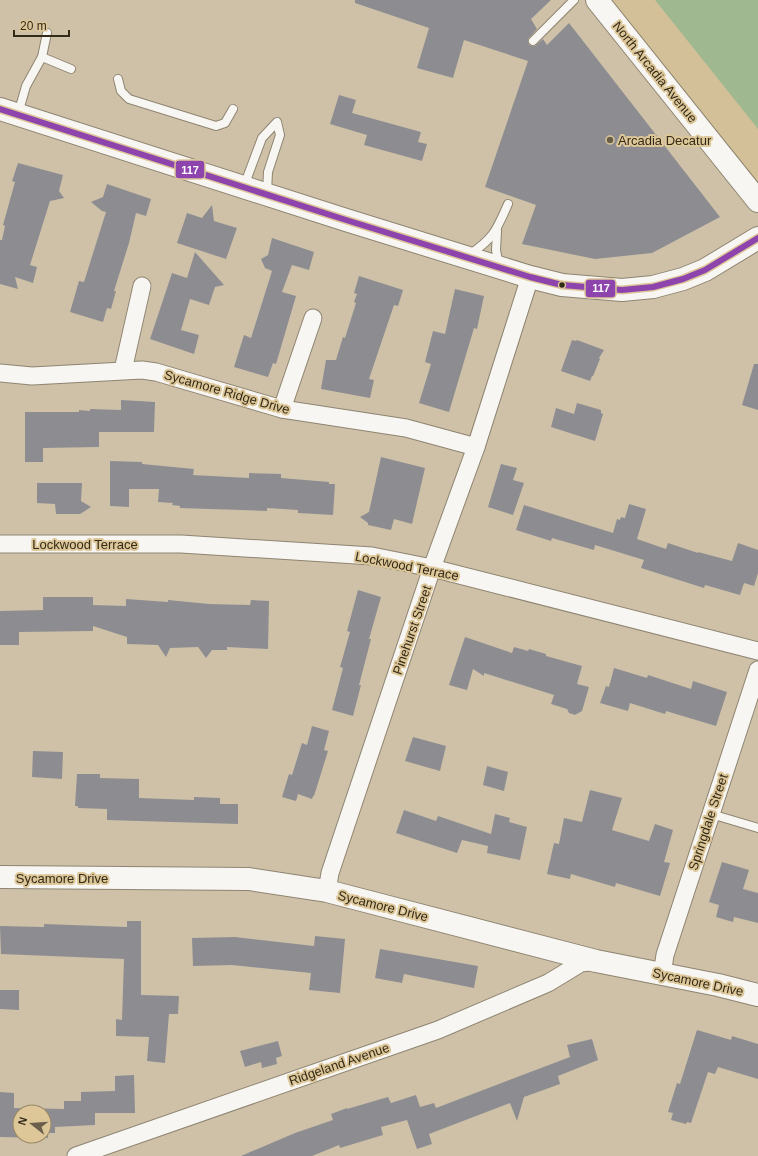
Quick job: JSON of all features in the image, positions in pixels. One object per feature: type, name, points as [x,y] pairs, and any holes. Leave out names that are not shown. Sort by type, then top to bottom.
[{"type":"street","name":"North Arcadia Avenue","points":[[597,0],[758,200]]},
{"type":"street","points":[[9,112],[499,268],[562,285],[622,290],[653,287],[683,279],[705,270],[758,238]]},
{"type":"street","name":"Pinehurst Street","points":[[327,891],[330,873],[432,568],[476,447],[530,277]]},
{"type":"street","points":[[123,370],[142,286]]},
{"type":"street","points":[[282,409],[314,318]]},
{"type":"street","name":"Sycamore Ridge Drive","points":[[0,373],[32,376],[123,370],[156,372],[282,409],[406,428],[476,447]]},
{"type":"street","name":"Lockwood Terrace","points":[[0,544],[181,544],[372,556],[432,568],[758,651]]},
{"type":"street","name":"Springdale Street","points":[[662,975],[665,955],[758,670]]},
{"type":"street","name":"Sycamore Drive","points":[[0,877],[249,879],[327,891],[596,961],[718,985],[758,995]]},
{"type":"street","name":"Ridgeland Avenue","points":[[76,1156],[438,1030],[548,983],[581,963],[596,961]]},
{"type":"lane","points":[[533,41],[574,0]]},
{"type":"lane","points":[[9,112],[26,86],[42,57],[46,32]]},
{"type":"lane","points":[[42,57],[71,69]]},
{"type":"lane","points":[[118,79],[121,91],[129,99],[216,126],[225,123],[233,109]]},
{"type":"lane","points":[[244,188],[262,138],[278,122],[280,135],[268,172],[266,195]]},
{"type":"lane","points":[[465,257],[484,245],[497,230],[508,204]]},
{"type":"lane","points":[[497,230],[496,250],[499,268]]},
{"type":"lane","points":[[711,814],[758,828]]},
{"type":"shaded area","points":[[601,0],[758,0],[758,210]]},
{"type":"green space","points":[[655,0],[758,0],[758,129]]},
{"type":"building","points":[[355,0],[551,0],[531,19],[537,29],[528,39],[529,45],[535,46],[543,39],[547,45],[569,23],[720,217],[652,253],[595,259],[522,244],[536,205],[485,187],[528,61],[464,40],[453,78],[417,68],[429,28],[355,3]]},
{"type":"building","points":[[339,95],[356,100],[352,113],[421,132],[418,142],[427,144],[422,161],[364,145],[367,135],[330,124]]},
{"type":"building","points":[[18,163],[63,175],[59,191],[64,198],[50,201],[30,265],[37,267],[33,283],[15,277],[18,289],[0,284],[0,240],[2,240],[5,226],[3,225],[15,182],[12,181]]},
{"type":"building","points":[[107,184],[151,199],[146,216],[136,213],[129,243],[114,291],[116,291],[111,309],[107,308],[103,322],[70,312],[79,281],[84,282],[106,212],[102,211],[91,202],[103,197]]},
{"type":"building","points":[[212,205],[214,221],[237,228],[226,259],[177,243],[187,213],[202,218]]},
{"type":"building","points":[[272,238],[314,252],[309,270],[292,265],[282,292],[296,296],[276,364],[273,363],[268,377],[234,367],[244,335],[251,338],[272,271],[265,268],[261,259],[268,255]]},
{"type":"building","points":[[195,252],[224,285],[215,287],[209,305],[190,299],[181,330],[199,335],[194,354],[150,339],[172,273],[187,278]]},
{"type":"building","points":[[359,276],[403,290],[398,306],[394,305],[369,379],[374,380],[370,398],[321,389],[326,360],[336,360],[343,337],[345,338],[356,303],[354,302],[357,294],[354,293]]},
{"type":"building","points":[[455,289],[484,296],[477,329],[474,328],[449,412],[419,403],[431,364],[425,362],[433,331],[445,334]]},
{"type":"building","points":[[572,340],[577,340],[604,350],[599,358],[600,359],[590,381],[561,371]]},
{"type":"building","points":[[754,364],[758,364],[758,410],[742,405]]},
{"type":"building","points":[[121,400],[155,402],[154,432],[99,432],[99,447],[43,448],[43,462],[25,462],[25,412],[79,412],[79,410],[90,411],[90,409],[121,410]]},
{"type":"building","points":[[577,403],[601,410],[601,413],[603,414],[595,441],[551,427],[556,408],[574,414]]},
{"type":"building","points":[[381,457],[425,468],[412,524],[394,519],[391,530],[368,525],[368,523],[360,517],[369,512]]},
{"type":"building","points":[[110,461],[142,462],[142,464],[194,469],[193,475],[249,478],[249,473],[281,474],[281,478],[329,482],[329,484],[335,484],[333,515],[298,513],[298,510],[267,508],[267,511],[180,508],[180,506],[172,505],[173,503],[158,502],[159,489],[129,489],[129,507],[110,506]]},
{"type":"building","points":[[501,464],[517,468],[513,480],[524,483],[513,515],[488,507]]},
{"type":"building","points":[[37,483],[82,483],[81,501],[91,507],[80,514],[56,514],[55,504],[37,503]]},
{"type":"building","points":[[629,504],[646,509],[637,539],[666,549],[668,543],[698,553],[732,561],[738,543],[758,550],[758,573],[754,586],[744,583],[740,595],[705,585],[704,588],[641,568],[644,560],[595,545],[594,550],[552,538],[551,541],[516,530],[524,505],[613,533],[617,519],[620,520],[621,517],[625,518]]},
{"type":"building","points":[[358,590],[381,597],[369,639],[371,639],[359,685],[361,685],[353,716],[332,710],[343,668],[340,667],[350,632],[347,631]]},
{"type":"building","points":[[43,597],[93,597],[93,605],[126,606],[126,599],[250,605],[251,600],[269,601],[268,649],[227,647],[227,650],[212,650],[206,658],[198,647],[170,648],[166,657],[158,645],[127,644],[127,637],[93,626],[93,631],[19,632],[19,645],[0,645],[0,611],[43,610]]},
{"type":"building","points":[[465,637],[512,653],[514,647],[528,651],[529,649],[546,654],[546,656],[582,666],[577,684],[589,687],[582,711],[575,715],[569,713],[567,709],[551,704],[554,695],[484,673],[484,676],[473,669],[467,690],[449,685]]},
{"type":"building","points":[[614,668],[647,678],[648,675],[691,689],[693,681],[727,692],[716,726],[666,711],[665,714],[630,703],[628,711],[600,703],[606,686],[609,687]]},
{"type":"building","points":[[312,726],[329,731],[324,750],[328,751],[314,796],[312,799],[298,794],[296,801],[282,797],[289,774],[292,775],[302,743],[307,745]]},
{"type":"building","points":[[413,737],[446,746],[440,771],[405,761]]},
{"type":"building","points":[[33,751],[63,752],[62,779],[32,777]]},
{"type":"building","points":[[487,766],[508,772],[504,791],[483,785]]},
{"type":"building","points":[[77,774],[100,774],[100,778],[139,779],[139,798],[194,800],[194,797],[220,798],[220,804],[238,804],[238,824],[107,820],[107,809],[78,808],[78,806],[75,806]]},
{"type":"building","points":[[590,790],[622,798],[612,830],[649,841],[655,824],[673,830],[664,862],[670,863],[660,896],[616,883],[615,887],[571,874],[570,879],[547,874],[554,843],[559,844],[564,818],[582,822]]},
{"type":"building","points":[[404,810],[436,821],[438,816],[491,834],[495,814],[510,818],[509,822],[527,827],[520,860],[487,853],[488,846],[462,840],[457,853],[396,833]]},
{"type":"building","points":[[722,862],[749,870],[743,889],[758,893],[758,923],[734,917],[733,922],[716,917],[719,905],[709,902]]},
{"type":"building","points":[[127,921],[141,921],[141,995],[179,996],[178,1014],[169,1014],[165,1063],[147,1061],[149,1037],[116,1036],[116,1019],[122,1020],[124,959],[1,954],[0,926],[44,927],[44,924],[127,927]]},
{"type":"building","points":[[315,936],[345,939],[340,993],[309,990],[311,973],[232,965],[193,966],[192,938],[235,937],[314,946]]},
{"type":"building","points":[[380,949],[478,966],[474,988],[404,974],[402,983],[375,978]]},
{"type":"building","points":[[0,990],[19,990],[19,1010],[0,1009]]},
{"type":"building","points":[[697,1030],[731,1040],[732,1036],[758,1044],[758,1079],[718,1067],[715,1074],[708,1072],[691,1123],[687,1122],[686,1124],[671,1120],[673,1113],[668,1112],[677,1083],[680,1084]]},
{"type":"building","points":[[592,1039],[598,1060],[558,1076],[560,1084],[524,1097],[517,1121],[510,1103],[429,1134],[432,1144],[417,1149],[407,1120],[381,1127],[383,1135],[340,1148],[339,1145],[312,1156],[241,1156],[295,1133],[333,1120],[331,1114],[388,1097],[391,1103],[416,1095],[420,1107],[434,1103],[436,1108],[570,1057],[567,1045]]},
{"type":"building","points":[[278,1041],[282,1056],[276,1058],[277,1064],[262,1068],[261,1062],[245,1067],[240,1051]]},
{"type":"building","points":[[134,1075],[135,1113],[95,1113],[95,1125],[55,1127],[55,1133],[52,1133],[52,1109],[64,1109],[64,1101],[81,1101],[81,1092],[115,1091],[115,1076]]},
{"type":"building","points":[[0,1092],[14,1093],[14,1104],[12,1104],[12,1137],[0,1137]]},
{"type":"transit line","name":"117","points":[[0,109],[346,220],[530,277],[562,285],[622,290],[653,287],[683,279],[705,270],[758,238]]},
{"type":"place","name":"Arcadia Decatur","points":[[610,140]]}]
